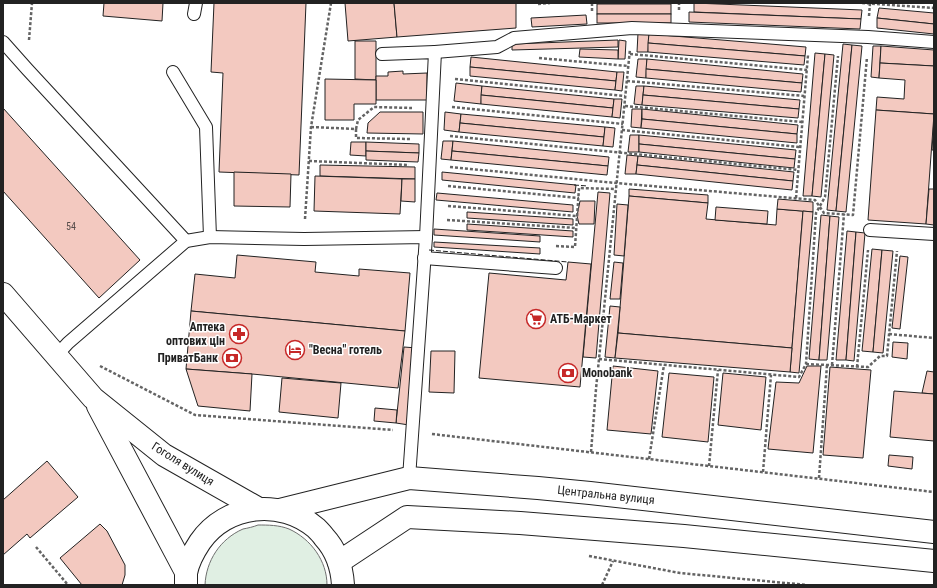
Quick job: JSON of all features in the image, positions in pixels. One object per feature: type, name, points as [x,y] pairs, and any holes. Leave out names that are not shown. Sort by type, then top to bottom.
[{"type":"street","name":"Гоголя вулиця","points":[[3,294],[62,350],[93,398],[186,579]]},
{"type":"street","name":"Гоголя вулиця","points":[[93,398],[164,455],[269,509],[299,517],[316,528],[330,544],[339,562],[343,585]]},
{"type":"street","name":"Центральна вулиця","points":[[186,579],[193,553],[205,536],[220,522],[239,513],[269,509],[409,478],[590,493],[934,532]]},
{"type":"street","points":[[339,562],[407,517],[520,523],[684,536],[934,561]]},
{"type":"lane","points":[[382,54],[435,52],[497,47],[514,38],[632,28],[868,37],[934,42]]},
{"type":"lane","points":[[3,42],[186,241]]},
{"type":"lane","points":[[409,478],[426,237],[435,52]]},
{"type":"lane","points":[[173,72],[206,127],[210,237]]},
{"type":"lane","points":[[870,230],[934,234]]},
{"type":"lane","points":[[62,350],[186,241],[210,237],[304,239],[426,237]]},
{"type":"lane","points":[[424,258],[556,268]]},
{"type":"path","points":[[27,69],[32,3]]},
{"type":"path","points":[[304,239],[311,127],[330,3]]},
{"type":"path","points":[[538,4],[550,3]]},
{"type":"path","points":[[862,3],[934,8]]},
{"type":"path","points":[[309,161],[430,165],[616,183],[796,198],[815,200],[824,213],[854,215],[870,3]]},
{"type":"path","points":[[591,452],[632,28]]},
{"type":"path","points":[[796,198],[810,35]]},
{"type":"path","points":[[599,359],[799,378],[806,364],[816,213],[825,197],[840,36]]},
{"type":"path","points":[[630,54],[807,70]]},
{"type":"path","points":[[533,58],[628,66]]},
{"type":"path","points":[[434,77],[625,96]]},
{"type":"path","points":[[627,81],[804,96]]},
{"type":"path","points":[[623,124],[433,106],[374,107],[358,120],[356,138],[431,137],[798,170]]},
{"type":"path","points":[[625,106],[802,122]]},
{"type":"path","points":[[311,127],[356,129]]},
{"type":"path","points":[[622,130],[800,147]]},
{"type":"path","points":[[429,184],[579,198]]},
{"type":"path","points":[[552,245],[575,247],[579,188],[616,189]]},
{"type":"path","points":[[427,205],[578,216]]},
{"type":"path","points":[[832,365],[844,214]]},
{"type":"path","points":[[427,218],[576,228]]},
{"type":"path","points":[[857,367],[870,230]]},
{"type":"path","points":[[806,364],[868,367],[880,356],[887,356],[899,232]]},
{"type":"path","points":[[889,334],[934,338]]},
{"type":"path","points":[[62,350],[80,356],[118,374],[195,415],[412,432],[934,492]]},
{"type":"path","points":[[649,459],[664,365]]},
{"type":"path","points":[[819,478],[827,365]]},
{"type":"path","points":[[709,466],[718,370]]},
{"type":"path","points":[[763,472],[771,375]]},
{"type":"path","points":[[36,547],[68,585]]},
{"type":"path","points":[[589,556],[680,573],[807,585]]},
{"type":"path","points":[[602,585],[613,561]]},
{"type":"green space","points":[[258,525],[289,529],[297,533],[311,545],[321,559],[327,585],[205,585],[211,559],[221,545],[235,533]]},
{"type":"building","points":[[104,3],[163,3],[162,21],[103,16]]},
{"type":"building","points":[[214,3],[306,3],[299,175],[219,172],[223,73],[211,72]]},
{"type":"building","points":[[345,3],[394,3],[397,37],[348,41]]},
{"type":"building","points":[[394,3],[516,3],[516,28],[397,37]]},
{"type":"building","points":[[694,3],[862,10],[861,19],[694,12]]},
{"type":"building","points":[[597,4],[671,4],[671,14],[597,14]]},
{"type":"building","points":[[879,8],[934,13],[934,24],[877,18]]},
{"type":"building","points":[[689,12],[861,19],[860,29],[689,22]]},
{"type":"building","points":[[597,14],[671,14],[671,23],[597,23]]},
{"type":"building","points":[[586,15],[587,24],[532,27],[531,18]]},
{"type":"building","points":[[877,18],[934,24],[934,34],[877,28]]},
{"type":"building","points":[[638,33],[649,34],[648,52],[637,52]]},
{"type":"building","points":[[649,34],[806,47],[805,56],[648,43]]},
{"type":"building","points":[[618,40],[618,47],[512,50],[512,44]]},
{"type":"building","points":[[619,40],[626,41],[625,59],[618,59]]},
{"type":"building","points":[[355,41],[376,41],[376,80],[355,79]]},
{"type":"building","points":[[648,43],[805,56],[804,65],[648,52]]},
{"type":"building","points":[[843,44],[852,45],[836,211],[827,210]]},
{"type":"building","points":[[852,45],[862,46],[846,212],[836,211]]},
{"type":"building","points":[[873,46],[881,46],[879,78],[871,77]]},
{"type":"building","points":[[881,46],[934,50],[934,66],[880,63]]},
{"type":"building","points":[[580,49],[618,50],[618,59],[579,57]]},
{"type":"building","points":[[815,53],[825,54],[812,196],[803,196]]},
{"type":"building","points":[[825,54],[834,55],[821,197],[812,196]]},
{"type":"building","points":[[471,57],[617,72],[616,81],[470,67]]},
{"type":"building","points":[[638,59],[647,59],[646,78],[636,77]]},
{"type":"building","points":[[647,59],[803,74],[802,83],[646,69]]},
{"type":"building","points":[[880,63],[934,66],[934,114],[876,110],[877,97],[904,99],[905,80],[879,78]]},
{"type":"building","points":[[470,67],[616,81],[615,90],[470,76]]},
{"type":"building","points":[[646,69],[802,83],[801,92],[646,78]]},
{"type":"building","points":[[403,71],[403,74],[427,73],[427,100],[376,100],[376,76],[388,76],[388,72]]},
{"type":"building","points":[[617,72],[624,72],[622,91],[615,90]]},
{"type":"building","points":[[325,79],[376,80],[376,104],[354,104],[354,120],[325,120]]},
{"type":"building","points":[[456,83],[482,86],[481,104],[454,101]]},
{"type":"building","points":[[482,86],[614,99],[613,108],[481,95]]},
{"type":"building","points":[[636,86],[644,86],[642,105],[634,104]]},
{"type":"building","points":[[644,86],[800,100],[799,109],[643,95]]},
{"type":"building","points":[[481,95],[613,108],[612,117],[481,104]]},
{"type":"building","points":[[643,95],[799,109],[798,118],[642,105]]},
{"type":"building","points":[[614,99],[622,99],[620,118],[612,117]]},
{"type":"building","points":[[3,108],[140,260],[99,298],[3,191]]},
{"type":"building","points":[[632,109],[642,109],[641,128],[631,127]]},
{"type":"building","points":[[642,109],[798,125],[797,134],[642,119]]},
{"type":"building","points":[[876,110],[934,114],[926,224],[868,220]]},
{"type":"building","points":[[380,112],[423,112],[423,134],[367,133],[368,123]]},
{"type":"building","points":[[445,112],[461,114],[459,132],[444,130]]},
{"type":"building","points":[[461,114],[605,127],[604,137],[460,123]]},
{"type":"building","points":[[934,118],[934,150],[932,150]]},
{"type":"building","points":[[642,119],[797,134],[797,143],[641,128]]},
{"type":"building","points":[[460,123],[604,137],[603,146],[459,132]]},
{"type":"building","points":[[605,127],[615,128],[613,147],[603,146]]},
{"type":"building","points":[[630,135],[639,135],[639,152],[628,152]]},
{"type":"building","points":[[639,135],[796,150],[795,159],[639,144]]},
{"type":"building","points":[[443,141],[453,141],[451,160],[441,159]]},
{"type":"building","points":[[453,141],[609,157],[608,166],[452,151]]},
{"type":"building","points":[[351,142],[366,142],[366,156],[350,155]]},
{"type":"building","points":[[366,142],[419,144],[419,153],[366,151]]},
{"type":"building","points":[[639,144],[795,159],[794,168],[639,152]]},
{"type":"building","points":[[366,151],[419,153],[418,162],[366,160]]},
{"type":"building","points":[[452,151],[608,166],[607,175],[451,160]]},
{"type":"building","points":[[627,155],[638,156],[636,174],[625,174]]},
{"type":"building","points":[[638,156],[794,172],[793,181],[637,165]]},
{"type":"building","points":[[320,165],[415,167],[415,179],[320,176]]},
{"type":"building","points":[[637,165],[793,181],[792,190],[636,174]]},
{"type":"building","points":[[234,172],[291,174],[290,207],[234,206]]},
{"type":"building","points":[[442,172],[576,185],[575,193],[442,180]]},
{"type":"building","points":[[315,176],[402,179],[400,214],[314,211]]},
{"type":"building","points":[[402,179],[415,179],[415,202],[401,201]]},
{"type":"building","points":[[629,189],[708,195],[708,203],[629,196]]},
{"type":"building","points":[[929,189],[934,189],[934,225],[926,224]]},
{"type":"building","points":[[598,192],[610,193],[596,358],[583,357]]},
{"type":"building","points":[[437,193],[573,205],[573,212],[436,200]]},
{"type":"building","points":[[629,196],[708,203],[706,219],[776,225],[777,209],[803,211],[792,348],[618,333]]},
{"type":"building","points":[[778,199],[813,202],[813,212],[777,209]]},
{"type":"building","points":[[580,201],[595,201],[594,224],[579,224],[577,216]]},
{"type":"building","points":[[617,204],[628,205],[624,256],[614,255]]},
{"type":"building","points":[[716,207],[768,211],[767,224],[715,220]]},
{"type":"building","points":[[803,211],[813,212],[799,373],[790,372]]},
{"type":"building","points":[[467,212],[573,219],[573,225],[467,218]]},
{"type":"building","points":[[821,215],[830,216],[819,360],[809,359]]},
{"type":"building","points":[[830,216],[839,217],[827,360],[819,360]]},
{"type":"building","points":[[467,224],[573,231],[573,237],[467,230]]},
{"type":"building","points":[[434,229],[540,236],[540,242],[434,235]]},
{"type":"building","points":[[847,231],[856,232],[846,360],[836,360]]},
{"type":"building","points":[[856,232],[865,233],[854,361],[846,360]]},
{"type":"building","points":[[434,242],[540,248],[540,254],[434,247]]},
{"type":"building","points":[[872,249],[882,250],[873,352],[862,351]]},
{"type":"building","points":[[882,250],[893,251],[883,353],[873,352]]},
{"type":"building","points":[[237,255],[316,262],[315,272],[359,276],[359,269],[410,273],[405,331],[191,311],[195,274],[235,278]]},
{"type":"building","points":[[900,256],[908,257],[900,329],[892,328]]},
{"type":"building","name":"АТБ-Маркет","points":[[568,262],[591,264],[580,387],[479,378],[489,273],[566,280]]},
{"type":"building","points":[[614,262],[623,263],[620,299],[610,299]]},
{"type":"building","points":[[610,306],[620,307],[615,358],[605,357]]},
{"type":"building","name":"\"Весна\" готель","points":[[191,311],[405,331],[398,388],[186,369]]},
{"type":"building","points":[[618,333],[792,348],[790,372],[615,358]]},
{"type":"building","points":[[893,342],[908,343],[907,359],[892,357]]},
{"type":"building","points":[[404,347],[417,348],[409,425],[396,423]]},
{"type":"building","points":[[431,351],[455,351],[454,393],[429,392]]},
{"type":"building","points":[[613,366],[658,371],[651,434],[607,430]]},
{"type":"building","points":[[807,366],[821,366],[813,453],[768,449],[776,382],[799,383]]},
{"type":"building","points":[[830,367],[871,370],[863,458],[823,455]]},
{"type":"building","points":[[186,369],[252,374],[250,411],[198,406]]},
{"type":"building","points":[[927,371],[934,372],[934,394],[922,393]]},
{"type":"building","points":[[669,373],[714,377],[708,442],[662,437]]},
{"type":"building","points":[[723,373],[766,377],[761,430],[718,425]]},
{"type":"building","points":[[282,378],[341,383],[338,418],[279,412]]},
{"type":"building","points":[[894,391],[934,394],[934,441],[890,437]]},
{"type":"building","points":[[375,408],[397,410],[396,423],[374,421]]},
{"type":"building","points":[[889,455],[913,457],[912,469],[888,466]]},
{"type":"building","points":[[47,461],[78,497],[30,538],[27,534],[3,555],[3,500]]},
{"type":"building","points":[[100,524],[107,531],[125,565],[125,575],[122,585],[82,585],[60,558]]},
{"type":"fence","points":[[574,185],[588,186]]},
{"type":"fence","points":[[429,250],[568,262]]},
{"type":"place","name":"АТБ-Маркет","points":[[536,319]]},
{"type":"place","name":"Аптека оптових цін","points":[[239,334]]},
{"type":"place","name":"\"Весна\" готель","points":[[295,350]]},
{"type":"place","name":"ПриватБанк","points":[[232,358]]},
{"type":"place","name":"Monobank","points":[[568,373]]}]
